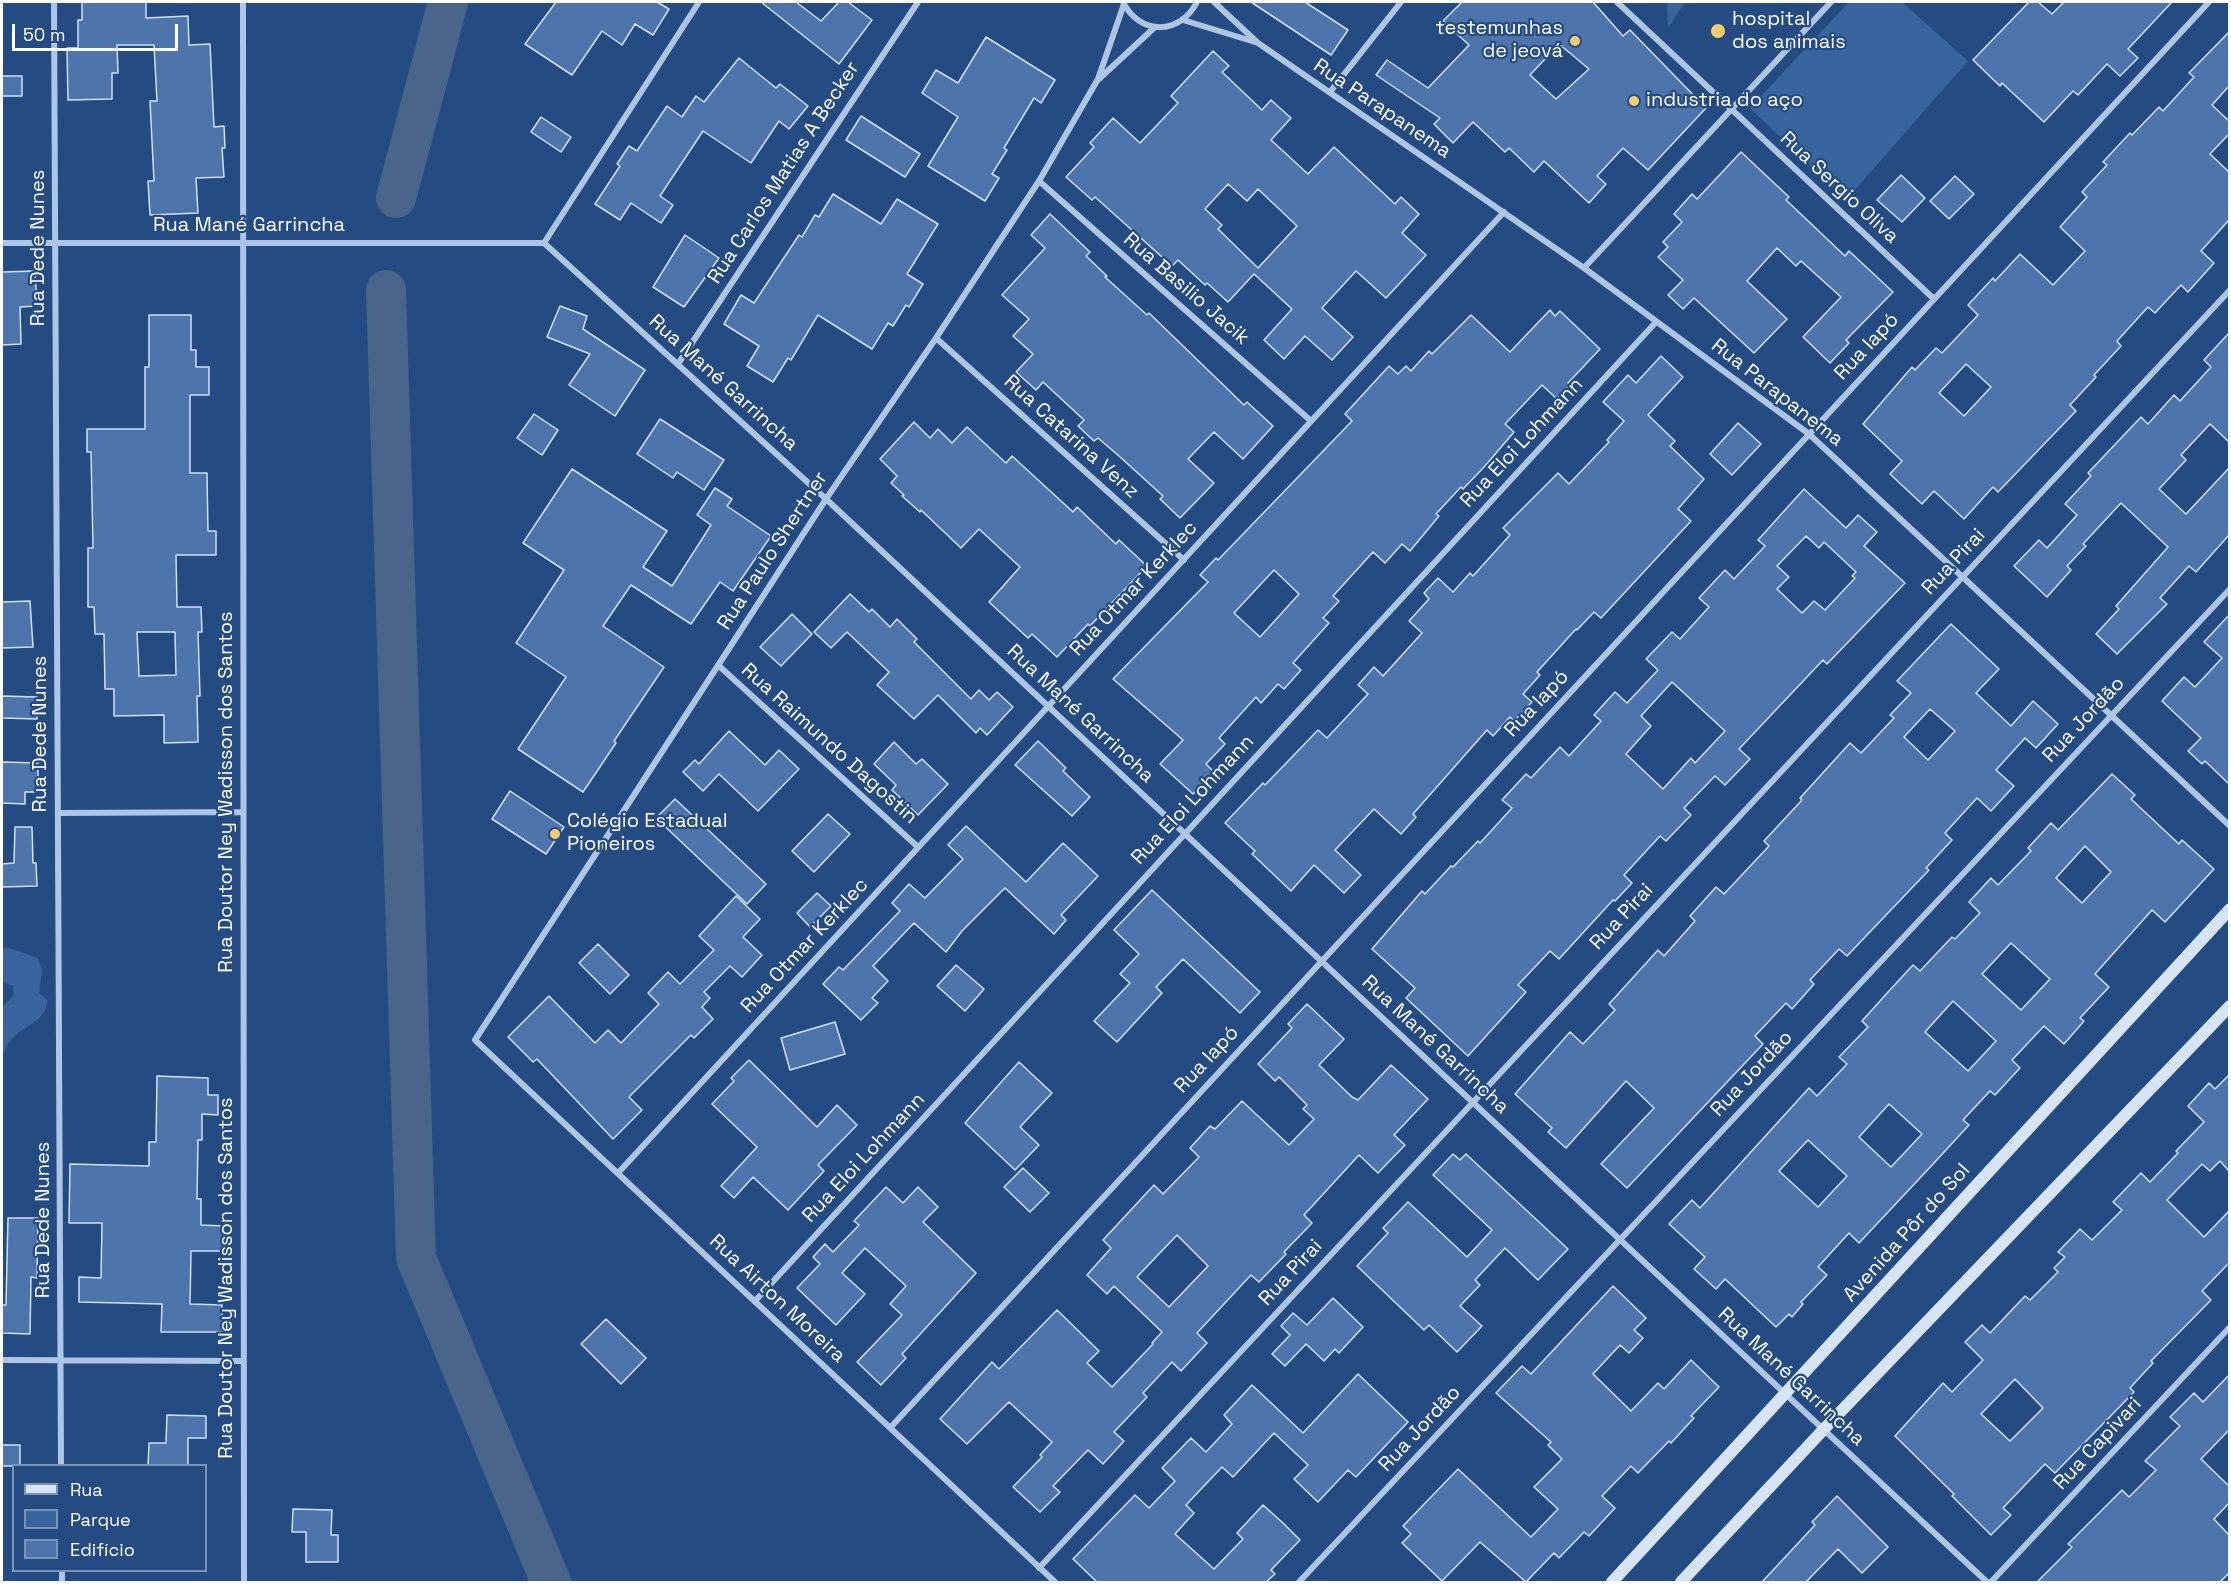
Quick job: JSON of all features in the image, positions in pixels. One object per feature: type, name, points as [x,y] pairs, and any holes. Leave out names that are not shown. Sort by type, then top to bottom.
[{"type":"street","name":"Rua Dede Nunes","points":[[54,2],[61,1464]]},
{"type":"street","name":"Rua Doutor Ney Wadisson dos Santos","points":[[243,2],[244,1582]]},
{"type":"street","points":[[544,243],[699,2]]},
{"type":"street","name":"Rua Carlos Matias A Becker","points":[[678,364],[918,2]]},
{"type":"street","points":[[1123,3],[1136,19],[1155,27],[1174,25],[1183,20],[1197,2]]},
{"type":"street","name":"Rua Parapanema","points":[[1214,2],[1258,43],[1584,268],[1809,434],[2229,826]]},
{"type":"street","points":[[1330,92],[1401,2]]},
{"type":"street","name":"Rua Sergio Oliva","points":[[1617,2],[1934,299]]},
{"type":"street","points":[[1584,268],[1831,2]]},
{"type":"street","name":"Rua Iapó","points":[[890,1428],[2209,2]]},
{"type":"street","name":"Rua Paulo Shertner","points":[[475,1040],[826,499],[1039,181],[1098,79],[1123,3]]},
{"type":"street","name":"Rua Parapanema","points":[[1183,20],[1258,43]]},
{"type":"street","name":"Rua Paulo Shertner","points":[[1098,79],[1155,27]]},
{"type":"street","name":"Rua Basilio Jacik","points":[[1039,181],[1311,421]]},
{"type":"street","name":"Rua Otmar Kerklec","points":[[618,1173],[1504,212]]},
{"type":"street","name":"Rua Mané Garrincha","points":[[2,243],[544,243],[826,499],[1989,1582]]},
{"type":"street","name":"Rua Pirai","points":[[1040,1568],[2229,290]]},
{"type":"street","name":"Rua Eloi Lohmann","points":[[755,1301],[1656,322]]},
{"type":"street","name":"Rua Catarina Venz","points":[[936,338],[1184,560]]},
{"type":"street","name":"Rua Jordão","points":[[1299,1582],[2229,589]]},
{"type":"street","name":"Rua Raimundo Dagostin","points":[[718,665],[918,847]]},
{"type":"street","points":[[58,813],[243,812]]},
{"type":"street","name":"Avenida Pôr do Sol","points":[[1612,1582],[1786,1395],[2229,909]]},
{"type":"street","points":[[1681,1582],[1824,1429],[2229,1006]]},
{"type":"street","name":"Rua Airton Moreira","points":[[475,1040],[1055,1582]]},
{"type":"street","name":"Rua Capivari","points":[[1989,1582],[2229,1327]]},
{"type":"street","points":[[2,1360],[244,1361]]},
{"type":"green space","points":[[1667,2],[1685,2],[1668,28]]},
{"type":"green space","points":[[1849,2],[1902,2],[1968,61],[1846,200],[1750,108]]},
{"type":"green space","points":[[6,947],[38,958],[42,971],[39,993],[47,1000],[44,1013],[12,1039],[2,1056],[2,1008],[14,995],[13,986],[2,982],[2,949]]},
{"type":"building","points":[[82,2],[146,2],[146,18],[188,16],[189,45],[210,44],[214,127],[224,126],[225,148],[222,148],[224,177],[196,178],[198,213],[150,215],[148,181],[154,181],[150,101],[157,101],[154,45],[117,45],[118,73],[112,73],[112,99],[68,100],[67,48],[78,48],[78,20],[82,20]]},
{"type":"building","points":[[556,2],[657,2],[669,9],[653,35],[635,24],[622,45],[602,31],[572,75],[525,44]]},
{"type":"building","points":[[761,2],[796,2],[821,21],[839,2],[848,2],[872,20],[839,64]]},
{"type":"building","points":[[1251,2],[1305,2],[1348,30],[1331,55]]},
{"type":"building","points":[[1462,2],[1593,2],[1623,36],[1630,30],[1706,108],[1648,170],[1623,148],[1597,176],[1606,184],[1589,203],[1544,161],[1534,172],[1509,148],[1505,152],[1473,122],[1453,143],[1434,124],[1440,118],[1376,75],[1387,60],[1428,88],[1469,45],[1443,21]],"holes":[[[1559,44],[1589,69],[1556,99],[1530,75]]]},
{"type":"building","points":[[2029,2],[2038,2],[2052,14],[2064,2],[2172,2],[2128,49],[2138,58],[2120,76],[2107,64],[2078,95],[2073,91],[2044,122],[2002,83],[2000,86],[1973,60]]},
{"type":"building","points":[[2229,32],[2229,86],[2212,105],[2229,121],[2229,134],[2210,154],[2229,172],[2229,220],[2201,251],[2214,263],[2188,292],[2181,285],[2155,313],[2148,307],[2117,341],[2121,346],[2070,405],[2076,411],[1998,492],[1993,487],[1964,519],[1934,491],[1922,504],[1890,474],[1902,461],[1863,424],[1912,367],[1915,370],[1936,348],[1942,353],[1978,315],[1968,305],[2020,254],[2053,285],[2085,251],[2060,227],[2087,197],[2082,192],[2107,165],[2103,162],[2159,107],[2163,111],[2194,77],[2189,73]],"holes":[[[1966,364],[1991,387],[1964,416],[1939,393]]]},
{"type":"building","points":[[986,37],[1055,80],[1041,103],[1034,98],[1004,148],[1007,150],[992,174],[999,178],[985,201],[928,166],[958,117],[922,93],[936,70],[958,83]]},
{"type":"building","points":[[1213,51],[1229,66],[1222,72],[1262,110],[1271,100],[1291,118],[1271,140],[1308,174],[1334,147],[1395,204],[1401,197],[1419,214],[1402,233],[1426,255],[1386,298],[1356,271],[1322,308],[1353,337],[1332,360],[1305,336],[1284,359],[1264,340],[1292,309],[1254,274],[1228,302],[1178,260],[1172,266],[1095,197],[1092,200],[1066,177],[1094,147],[1090,143],[1113,118],[1140,143],[1178,103],[1171,96]],"holes":[[[1228,184],[1247,201],[1258,189],[1297,226],[1258,268],[1218,229],[1222,225],[1205,209]]]},
{"type":"building","points":[[739,58],[776,88],[780,84],[808,106],[789,129],[779,121],[751,163],[703,131],[660,196],[673,205],[661,223],[631,203],[620,220],[595,204],[620,166],[617,164],[629,146],[637,151],[667,106],[682,117],[696,96],[704,102]]},
{"type":"building","points":[[2,76],[22,76],[22,96],[2,96]]},
{"type":"building","points":[[861,116],[920,154],[905,177],[846,140]]},
{"type":"building","points":[[541,117],[571,137],[561,152],[531,132]]},
{"type":"building","points":[[1741,152],[1789,197],[1786,200],[1845,256],[1849,251],[1893,292],[1846,340],[1849,343],[1830,363],[1803,337],[1841,297],[1801,261],[1796,266],[1777,248],[1747,281],[1787,319],[1754,353],[1694,298],[1683,309],[1668,295],[1683,280],[1658,257],[1668,247],[1663,242],[1682,222],[1674,214],[1692,194],[1697,199]]},
{"type":"building","points":[[1901,175],[1925,198],[1902,222],[1877,200]]},
{"type":"building","points":[[1955,176],[1974,194],[1949,219],[1930,201]]},
{"type":"building","points":[[833,194],[881,224],[897,199],[938,224],[907,274],[923,284],[909,307],[906,305],[893,326],[888,323],[872,349],[818,315],[791,360],[788,358],[773,382],[747,366],[759,346],[724,324],[741,295],[754,303],[799,235],[802,237],[815,215],[819,217]]},
{"type":"building","points":[[1050,214],[1090,252],[1086,256],[1107,276],[1105,277],[1147,315],[1149,313],[1244,405],[1247,402],[1273,426],[1243,459],[1214,432],[1188,459],[1214,483],[1180,518],[1160,499],[1163,496],[1119,456],[1098,438],[1094,441],[1078,426],[1084,420],[1043,382],[1036,390],[1016,372],[1033,354],[1013,336],[1029,319],[1002,295],[1045,248],[1031,235]]},
{"type":"building","points":[[685,235],[719,258],[684,307],[653,287]]},
{"type":"building","points":[[35,271],[37,306],[20,307],[21,344],[2,345],[2,272]]},
{"type":"building","points":[[560,306],[587,316],[583,329],[645,370],[615,416],[569,385],[590,354],[547,337]]},
{"type":"building","points":[[1550,310],[1555,316],[1560,311],[1600,349],[1568,383],[1570,385],[1557,399],[1542,385],[1505,424],[1514,432],[1485,466],[1436,514],[1439,516],[1410,551],[1402,544],[1385,563],[1373,552],[1333,596],[1339,601],[1323,618],[1329,623],[1293,663],[1301,670],[1284,689],[1278,684],[1261,703],[1256,697],[1219,738],[1225,744],[1206,764],[1214,772],[1193,794],[1160,764],[1183,740],[1113,679],[1208,582],[1200,575],[1216,558],[1218,560],[1352,421],[1345,414],[1389,366],[1398,374],[1406,366],[1411,371],[1429,351],[1432,354],[1471,315],[1510,352]],"holes":[[[1274,570],[1299,594],[1260,637],[1234,613]]]},
{"type":"building","points":[[149,315],[191,315],[191,350],[196,350],[196,367],[209,367],[209,395],[190,395],[190,473],[207,473],[208,531],[216,531],[216,555],[176,555],[177,607],[201,607],[202,632],[198,632],[200,696],[197,696],[198,742],[164,743],[164,715],[114,716],[114,689],[105,689],[104,634],[95,634],[94,607],[88,607],[88,548],[93,548],[91,452],[87,452],[87,429],[145,429],[145,367],[149,367]],"holes":[[[137,632],[175,632],[176,675],[139,676]]]},
{"type":"building","points":[[2229,333],[2229,442],[2210,424],[2181,455],[2186,460],[2159,489],[2186,514],[2229,468],[2229,535],[2196,572],[2189,566],[2160,598],[2167,604],[2117,654],[2096,634],[2119,609],[2116,606],[2168,547],[2121,503],[2083,544],[2086,546],[2067,566],[2071,570],[2047,597],[2014,566],[2039,540],[2047,548],[2077,515],[2065,504],[2091,476],[2088,473],[2141,417],[2148,424],[2174,395],[2180,401],[2211,367],[2204,360]]},
{"type":"building","points":[[1661,356],[1683,377],[1648,415],[1675,441],[1670,446],[1704,479],[1678,509],[1691,521],[1601,618],[1594,612],[1576,629],[1537,672],[1540,675],[1523,694],[1532,702],[1514,721],[1510,717],[1493,736],[1487,730],[1413,814],[1416,817],[1401,834],[1374,809],[1335,850],[1361,875],[1344,893],[1314,865],[1291,891],[1252,854],[1255,851],[1225,823],[1318,730],[1327,738],[1368,694],[1358,685],[1374,667],[1383,676],[1422,633],[1409,621],[1429,599],[1424,593],[1438,578],[1453,592],[1470,573],[1473,576],[1510,535],[1503,528],[1558,473],[1569,484],[1609,442],[1607,440],[1624,421],[1603,402],[1628,375],[1636,383]]},
{"type":"building","points":[[534,414],[558,430],[542,455],[517,438]]},
{"type":"building","points":[[660,419],[724,460],[704,490],[677,472],[673,478],[637,454]]},
{"type":"building","points":[[914,422],[930,438],[938,429],[952,443],[967,427],[1006,463],[1012,456],[1073,512],[1077,507],[1116,544],[1119,540],[1147,566],[1057,657],[1032,634],[1028,638],[989,602],[1020,567],[979,529],[961,548],[921,510],[920,512],[902,496],[904,495],[891,483],[897,476],[880,459]]},
{"type":"building","points":[[1738,423],[1761,444],[1732,475],[1710,454]]},
{"type":"building","points":[[572,469],[667,531],[643,567],[672,586],[711,525],[697,515],[715,488],[732,499],[727,506],[771,536],[733,591],[720,582],[691,624],[631,585],[603,626],[664,667],[583,792],[518,749],[566,677],[516,643],[564,570],[523,543]]},
{"type":"building","points":[[1804,489],[1846,528],[1858,515],[1877,532],[1864,546],[1905,583],[1827,664],[1823,660],[1739,749],[1750,759],[1725,785],[1715,776],[1684,808],[1691,815],[1666,841],[1660,836],[1624,875],[1632,883],[1615,901],[1613,900],[1559,959],[1550,951],[1518,985],[1526,992],[1468,1056],[1406,998],[1415,988],[1372,949],[1422,891],[1425,894],[1451,866],[1453,867],[1478,841],[1480,843],[1512,808],[1502,800],[1526,774],[1531,778],[1560,747],[1569,756],[1601,721],[1594,715],[1615,692],[1627,703],[1658,670],[1646,659],[1672,632],[1680,639],[1709,607],[1699,598],[1725,570],[1734,579],[1765,546],[1758,540]],"holes":[[[1806,536],[1819,548],[1824,542],[1856,572],[1852,576],[1855,578],[1825,610],[1814,601],[1802,613],[1777,589],[1789,577],[1777,566]],[[1672,682],[1725,731],[1695,763],[1691,758],[1663,789],[1626,754],[1651,726],[1641,716]]]},
{"type":"building","points":[[850,594],[869,612],[872,609],[890,627],[897,619],[917,639],[914,642],[971,699],[979,690],[989,700],[997,692],[1013,707],[987,735],[980,728],[976,733],[938,695],[914,719],[877,685],[889,672],[847,632],[831,648],[814,632]]},
{"type":"building","points":[[30,601],[33,647],[2,648],[2,602]]},
{"type":"building","points":[[792,614],[812,634],[781,666],[760,647]]},
{"type":"building","points":[[2229,615],[2229,784],[2205,761],[2202,764],[2188,751],[2201,738],[2162,701],[2184,677],[2195,687],[2222,658],[2204,642]]},
{"type":"building","points":[[1951,624],[1999,669],[1976,693],[2011,726],[2033,701],[2058,724],[2036,748],[2025,738],[1996,770],[2014,786],[1991,811],[1977,798],[1945,833],[1952,840],[1926,868],[1929,870],[1847,956],[1839,949],[1810,980],[1814,984],[1792,1009],[1786,1003],[1755,1036],[1763,1044],[1627,1188],[1601,1164],[1654,1108],[1626,1081],[1566,1148],[1548,1132],[1552,1128],[1515,1094],[1570,1032],[1583,1044],[1615,1010],[1609,1004],[1658,950],[1664,956],[1695,921],[1690,916],[1716,887],[1724,894],[1769,846],[1764,841],[1850,743],[1861,753],[1894,718],[1890,715],[1911,693],[1897,681]],"holes":[[[1930,709],[1955,731],[1928,760],[1904,737]]]},
{"type":"building","points":[[2,696],[37,697],[37,719],[2,718]]},
{"type":"building","points":[[729,731],[765,765],[779,750],[799,769],[758,811],[719,774],[703,791],[683,772],[695,760],[699,764]]},
{"type":"building","points":[[1038,741],[1066,768],[1063,771],[1090,797],[1072,816],[1015,765]]},
{"type":"building","points":[[894,742],[916,764],[922,759],[948,784],[918,815],[892,790],[896,785],[874,764]]},
{"type":"building","points":[[2,762],[38,763],[38,792],[25,792],[25,804],[2,803]]},
{"type":"building","points":[[2112,774],[2135,795],[2131,799],[2179,844],[2182,840],[2214,869],[2165,922],[2152,910],[2095,974],[2109,987],[2080,1018],[2084,1021],[2064,1044],[2044,1026],[2012,1060],[2020,1068],[1995,1095],[1990,1091],[1963,1120],[1969,1125],[1859,1243],[1849,1233],[1818,1267],[1827,1275],[1801,1302],[1803,1304],[1792,1317],[1789,1314],[1776,1327],[1725,1279],[1716,1289],[1694,1269],[1705,1257],[1669,1224],[1692,1200],[1700,1208],[1809,1088],[1817,1096],[1847,1064],[1839,1057],[1868,1027],[1862,1021],[1913,965],[1920,971],[1952,937],[1955,939],[1980,913],[1969,902],[1991,878],[1998,885],[2031,851],[2028,848],[2051,823],[2058,830]],"holes":[[[2085,846],[2111,872],[2082,903],[2056,878]],[[2011,943],[2050,979],[2021,1010],[1982,974]],[[1953,1001],[1996,1041],[1968,1071],[1925,1032]],[[1889,1104],[1922,1134],[1891,1167],[1859,1137]],[[1808,1140],[1847,1176],[1818,1207],[1779,1171]]]},
{"type":"building","points":[[510,791],[564,827],[546,854],[492,819]]},
{"type":"building","points":[[675,799],[766,884],[747,904],[656,818]]},
{"type":"building","points":[[828,814],[850,834],[814,872],[792,851]]},
{"type":"building","points":[[966,826],[1026,882],[1063,843],[1098,876],[1061,915],[1066,920],[1054,934],[1005,888],[962,931],[946,952],[914,923],[873,966],[888,981],[872,998],[878,1003],[861,1020],[823,984],[839,967],[843,970],[900,911],[892,903],[909,884],[925,898],[963,859],[948,845]]},
{"type":"building","points":[[15,827],[32,827],[33,863],[36,863],[37,886],[2,887],[2,864],[14,863]]},
{"type":"building","points":[[1152,890],[1260,992],[1240,1013],[1183,959],[1156,987],[1162,993],[1117,1042],[1094,1021],[1130,983],[1120,974],[1139,954],[1114,930]]},
{"type":"building","points":[[817,893],[831,906],[810,927],[797,913]]},
{"type":"building","points":[[736,896],[760,919],[743,937],[762,955],[742,977],[730,966],[704,992],[710,998],[702,1007],[713,1019],[694,1038],[691,1035],[629,1097],[642,1110],[613,1139],[537,1059],[533,1062],[508,1037],[549,996],[595,1043],[608,1030],[621,1043],[659,1004],[648,993],[668,972],[680,984],[714,950],[699,936]]},
{"type":"building","points":[[598,944],[629,975],[610,994],[579,963]]},
{"type":"building","points":[[956,965],[984,989],[965,1011],[937,986]]},
{"type":"building","points":[[1307,1004],[1344,1039],[1319,1065],[1352,1097],[1358,1100],[1391,1065],[1428,1099],[1394,1135],[1405,1145],[1378,1173],[1359,1155],[1304,1215],[1312,1223],[1284,1252],[1286,1254],[1259,1282],[1251,1275],[1197,1333],[1207,1343],[1181,1371],[1172,1362],[1143,1393],[1147,1397],[1114,1432],[1124,1441],[1103,1464],[1088,1450],[1053,1486],[1060,1492],[1040,1512],[1013,1487],[1042,1457],[1040,1455],[1052,1442],[1009,1402],[967,1444],[940,1419],[992,1362],[999,1369],[1057,1310],[1099,1351],[1087,1363],[1112,1387],[1153,1344],[1162,1332],[1114,1286],[1107,1294],[1087,1275],[1111,1248],[1103,1240],[1154,1185],[1163,1194],[1199,1157],[1190,1148],[1210,1126],[1215,1129],[1242,1101],[1289,1145],[1314,1119],[1303,1109],[1307,1105],[1279,1077],[1275,1081],[1258,1064],[1292,1028],[1288,1024]],"holes":[[[1177,1235],[1208,1266],[1169,1307],[1137,1277]]]},
{"type":"building","points":[[835,1022],[845,1054],[790,1070],[781,1038]]},
{"type":"building","points":[[749,1060],[817,1127],[837,1105],[857,1125],[818,1165],[824,1171],[788,1210],[753,1177],[734,1198],[721,1186],[757,1147],[712,1104],[734,1081],[731,1078]]},
{"type":"building","points":[[1019,1062],[1052,1093],[1020,1127],[1039,1145],[1015,1170],[965,1123]]},
{"type":"building","points":[[2229,1075],[2229,1171],[2220,1161],[2210,1171],[2202,1164],[2167,1200],[2204,1237],[2229,1211],[2229,1263],[2202,1291],[2211,1300],[2151,1361],[2153,1363],[2130,1388],[2134,1392],[2055,1473],[2045,1464],[2003,1508],[2011,1515],[1991,1535],[1952,1496],[1954,1494],[1895,1436],[1943,1383],[1952,1392],[1983,1360],[1965,1342],[1982,1325],[1990,1333],[2025,1296],[2030,1300],[2058,1272],[2054,1268],[2065,1257],[2058,1252],[2080,1229],[2092,1240],[2122,1210],[2113,1202],[2141,1173],[2150,1182],[2178,1153],[2176,1151],[2204,1122],[2188,1106],[2209,1083],[2215,1089]],"holes":[[[2015,1379],[2043,1408],[2010,1441],[1981,1414]]]},
{"type":"building","points":[[157,1076],[208,1078],[208,1095],[218,1095],[218,1115],[202,1114],[202,1140],[198,1140],[197,1199],[201,1199],[201,1225],[224,1226],[223,1251],[191,1251],[190,1304],[222,1305],[222,1332],[161,1332],[162,1304],[79,1302],[79,1277],[101,1278],[102,1223],[69,1223],[70,1164],[149,1166],[149,1142],[156,1142]]},
{"type":"building","points":[[1453,1154],[1460,1160],[1466,1154],[1568,1249],[1538,1280],[1505,1248],[1475,1280],[1480,1285],[1460,1306],[1482,1326],[1457,1352],[1429,1325],[1424,1330],[1357,1266],[1388,1233],[1383,1228],[1408,1202],[1467,1257],[1492,1230],[1433,1175]]},
{"type":"building","points":[[1023,1168],[1049,1193],[1030,1212],[1004,1187]]},
{"type":"building","points":[[886,1187],[903,1203],[918,1187],[938,1207],[923,1222],[976,1273],[902,1354],[906,1358],[881,1385],[857,1362],[902,1315],[890,1304],[906,1286],[865,1248],[842,1273],[865,1294],[836,1325],[797,1288],[820,1264],[813,1257],[825,1244],[833,1252],[859,1225],[854,1221]]},
{"type":"building","points":[[8,1218],[38,1218],[37,1278],[31,1277],[30,1334],[2,1333],[2,1305],[6,1305]]},
{"type":"building","points":[[1613,1286],[1646,1318],[1634,1330],[1643,1338],[1629,1353],[1620,1345],[1593,1374],[1631,1411],[1658,1383],[1664,1389],[1691,1360],[1719,1387],[1691,1416],[1694,1418],[1671,1443],[1669,1441],[1638,1473],[1631,1466],[1602,1496],[1615,1508],[1589,1536],[1584,1532],[1559,1558],[1554,1553],[1526,1582],[1480,1542],[1442,1581],[1402,1543],[1411,1534],[1403,1526],[1458,1469],[1531,1537],[1558,1509],[1534,1487],[1562,1459],[1548,1445],[1551,1442],[1496,1393],[1522,1366],[1531,1374]]},
{"type":"building","points":[[1333,1298],[1363,1327],[1339,1353],[1335,1349],[1324,1361],[1306,1344],[1285,1366],[1272,1354],[1290,1335],[1281,1326],[1293,1313],[1307,1325]]},
{"type":"building","points":[[606,1319],[646,1358],[621,1384],[581,1344]]},
{"type":"building","points":[[1358,1374],[1408,1422],[1356,1477],[1348,1470],[1318,1502],[1294,1479],[1308,1465],[1274,1433],[1233,1477],[1222,1467],[1186,1505],[1194,1513],[1175,1534],[1214,1569],[1243,1539],[1237,1533],[1263,1505],[1283,1523],[1300,1540],[1271,1570],[1275,1574],[1266,1582],[1097,1582],[1073,1559],[1135,1495],[1149,1508],[1175,1481],[1162,1468],[1191,1438],[1206,1452],[1232,1424],[1224,1415],[1252,1385],[1303,1433]]},
{"type":"building","points":[[2229,1375],[2229,1430],[2201,1459],[2229,1486],[2229,1503],[2214,1519],[2229,1535],[2229,1573],[2220,1582],[2037,1582],[2072,1547],[2068,1544],[2122,1490],[2129,1497],[2156,1470],[2145,1461],[2180,1426],[2170,1417],[2194,1393],[2203,1402]]},
{"type":"building","points":[[167,1415],[206,1416],[206,1438],[188,1438],[188,1464],[148,1464],[149,1443],[166,1443]]},
{"type":"building","points":[[2,1445],[20,1445],[20,1464],[2,1466]]},
{"type":"building","points":[[1837,1496],[1888,1547],[1862,1573],[1838,1549],[1806,1582],[1762,1582],[1815,1525],[1812,1522]]},
{"type":"building","points":[[293,1509],[332,1510],[331,1535],[338,1535],[338,1562],[306,1562],[306,1532],[292,1532]]},
{"type":"waterway","points":[[396,198],[448,2]]},
{"type":"waterway","points":[[386,290],[416,1258],[551,1582]]},
{"type":"place","name":"hospital dos animais","points":[[1718,31]]},
{"type":"place","name":"testemunhas de jeová","points":[[1575,41]]},
{"type":"place","name":"industria do aço","points":[[1634,101]]},
{"type":"place","name":"Colégio Estadual Pioneiros","points":[[555,834]]}]
